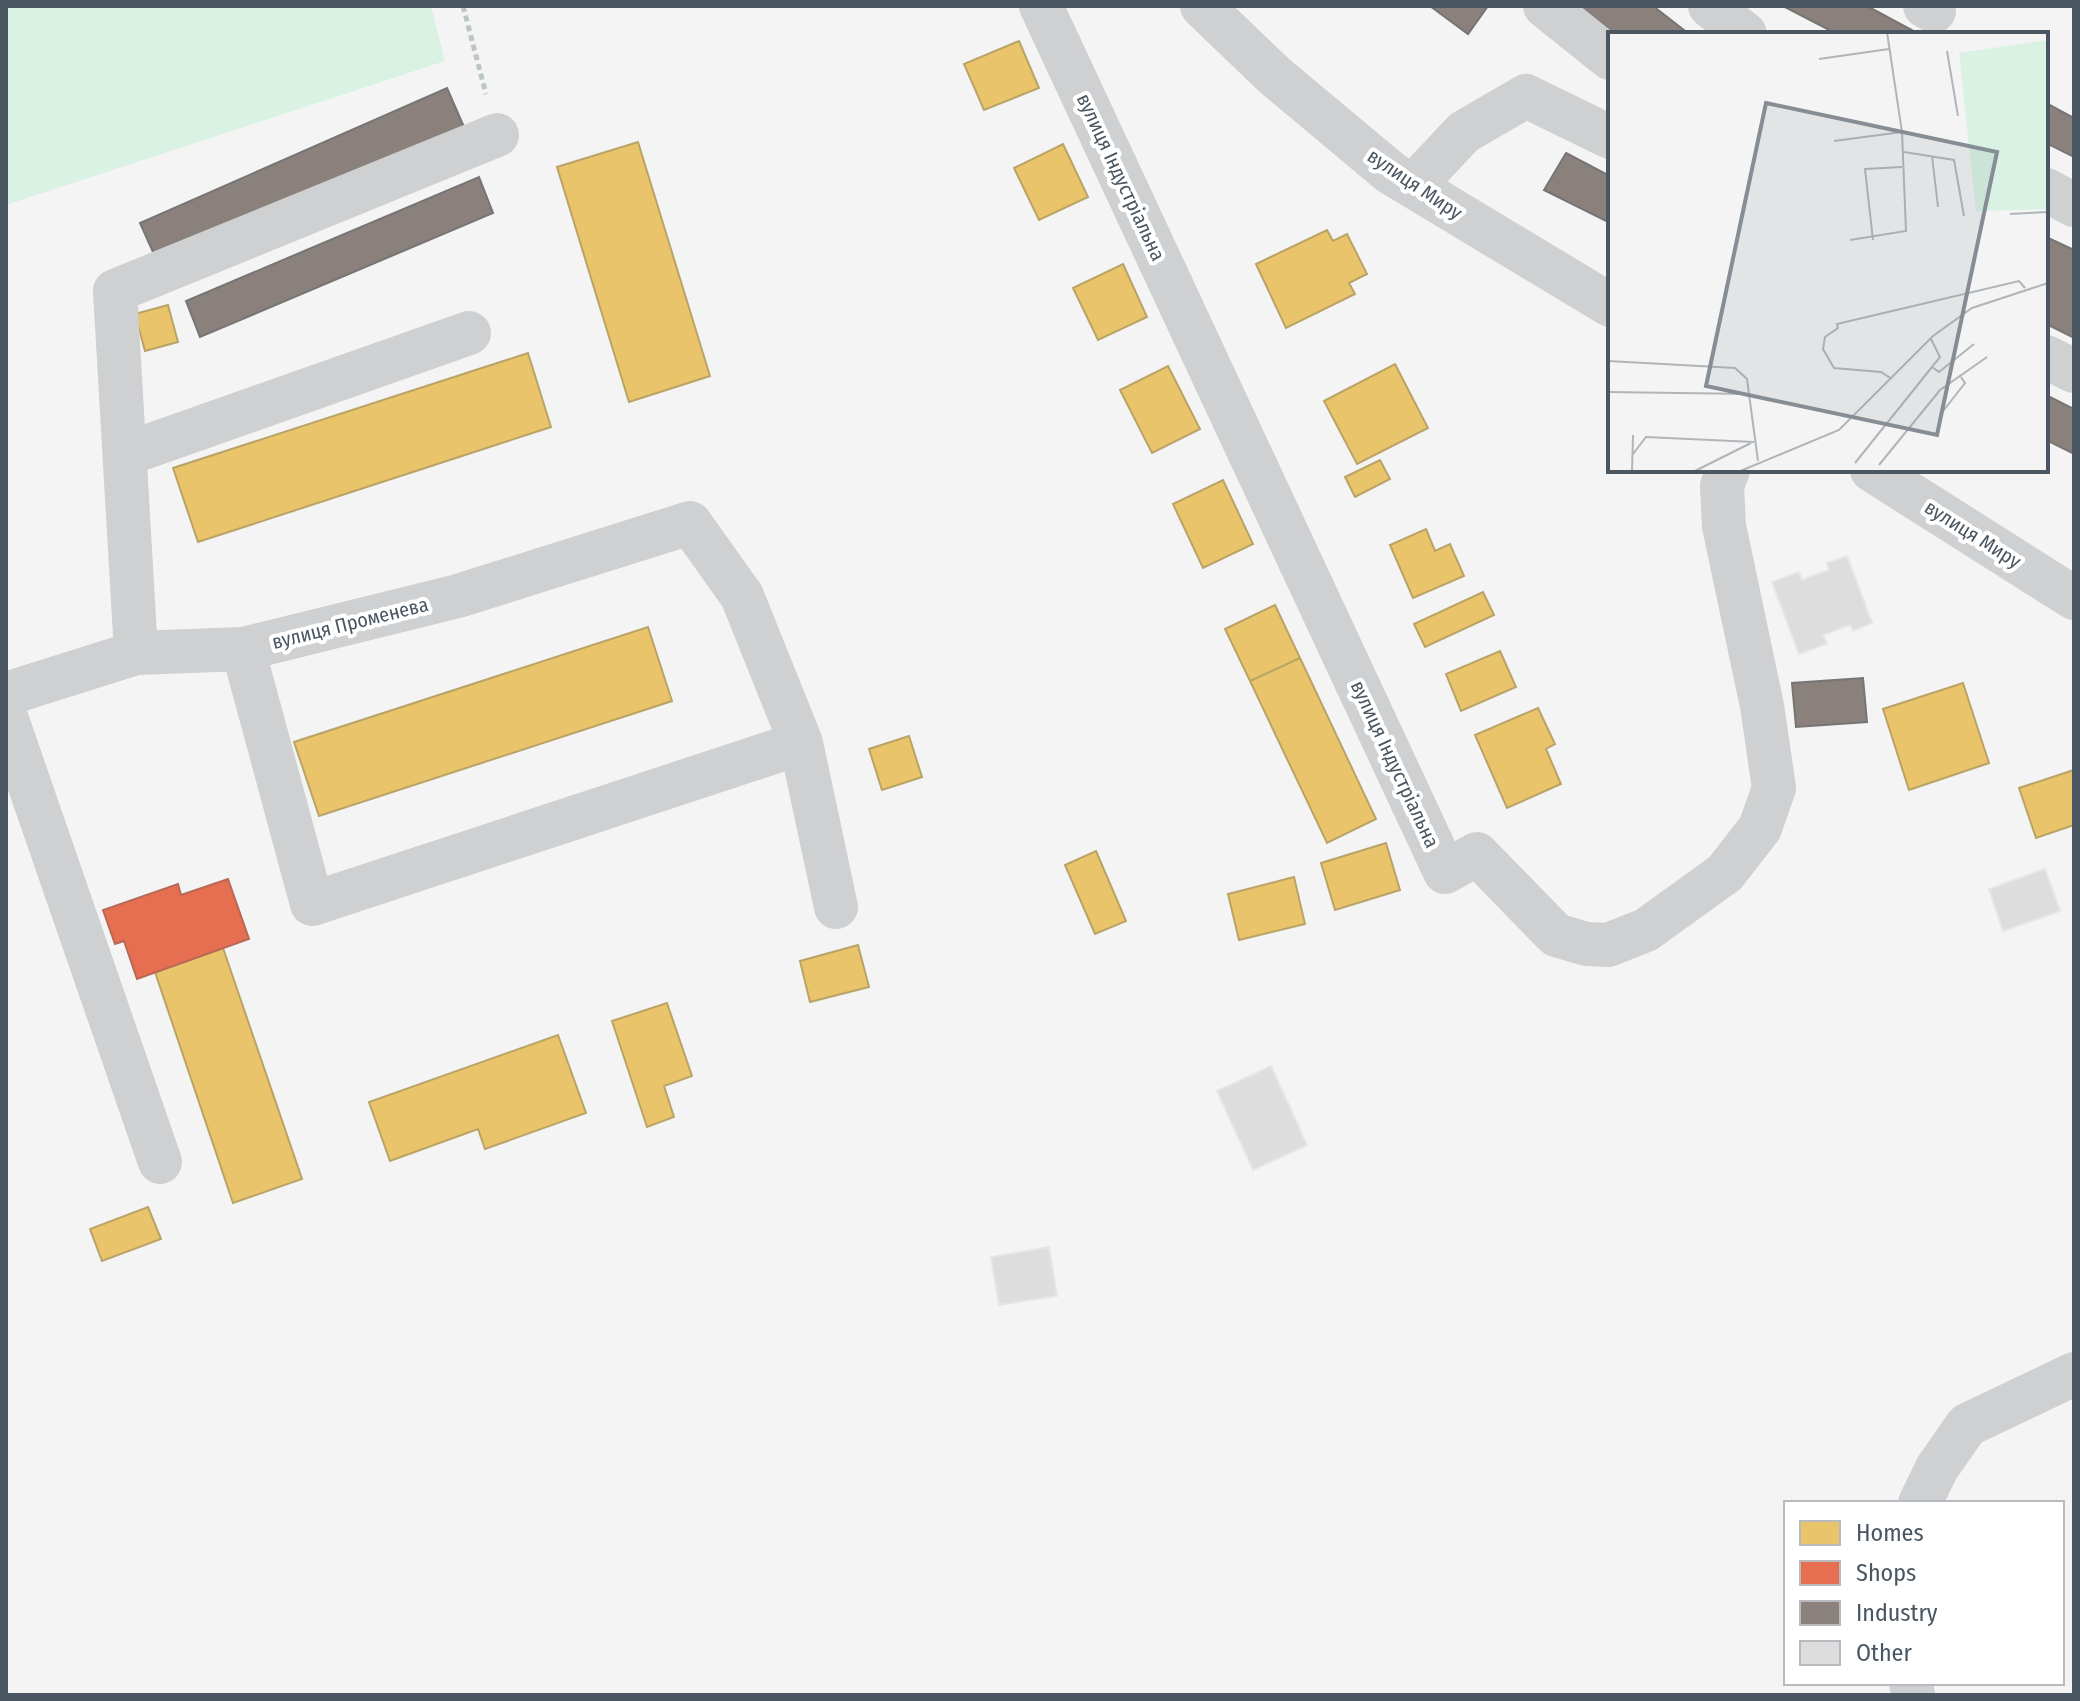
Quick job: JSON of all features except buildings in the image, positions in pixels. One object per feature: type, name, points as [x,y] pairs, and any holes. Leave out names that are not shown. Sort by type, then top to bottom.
[{"type":"street","name":"вулиця Індустріальна","points":[[1041,6],[1445,872],[1477,854],[1556,935],[1586,944],[1608,945],[1646,930],[1725,873],[1760,828],[1774,788],[1762,706],[1724,526],[1722,486],[1727,472]]},
{"type":"street","name":"вулиця Миру","points":[[1202,6],[1275,76],[1391,173],[1608,304]]},
{"type":"street","points":[[1545,6],[1608,56]]},
{"type":"street","points":[[1710,6],[1742,32]]},
{"type":"street","points":[[1413,186],[1464,132],[1526,96],[1608,135]]},
{"type":"street","points":[[136,653],[115,291],[497,135]]},
{"type":"street","points":[[2048,191],[2074,205]]},
{"type":"street","points":[[126,454],[469,333]]},
{"type":"street","points":[[2048,358],[2074,371]]},
{"type":"street","name":"вулиця Миру","points":[[1875,472],[2074,598]]},
{"type":"street","name":"вулиця Променева","points":[[6,694],[136,653],[243,649],[458,596],[690,523],[742,596],[801,743]]},
{"type":"street","points":[[243,649],[312,904],[801,743],[836,907]]},
{"type":"street","points":[[6,717],[160,1162]]},
{"type":"street","points":[[1921,1501],[1937,1468],[1967,1425],[2072,1383]]},
{"type":"path","points":[[463,6],[497,135]]},
{"type":"green space","points":[[6,6],[431,6],[445,61],[6,205]]}]
